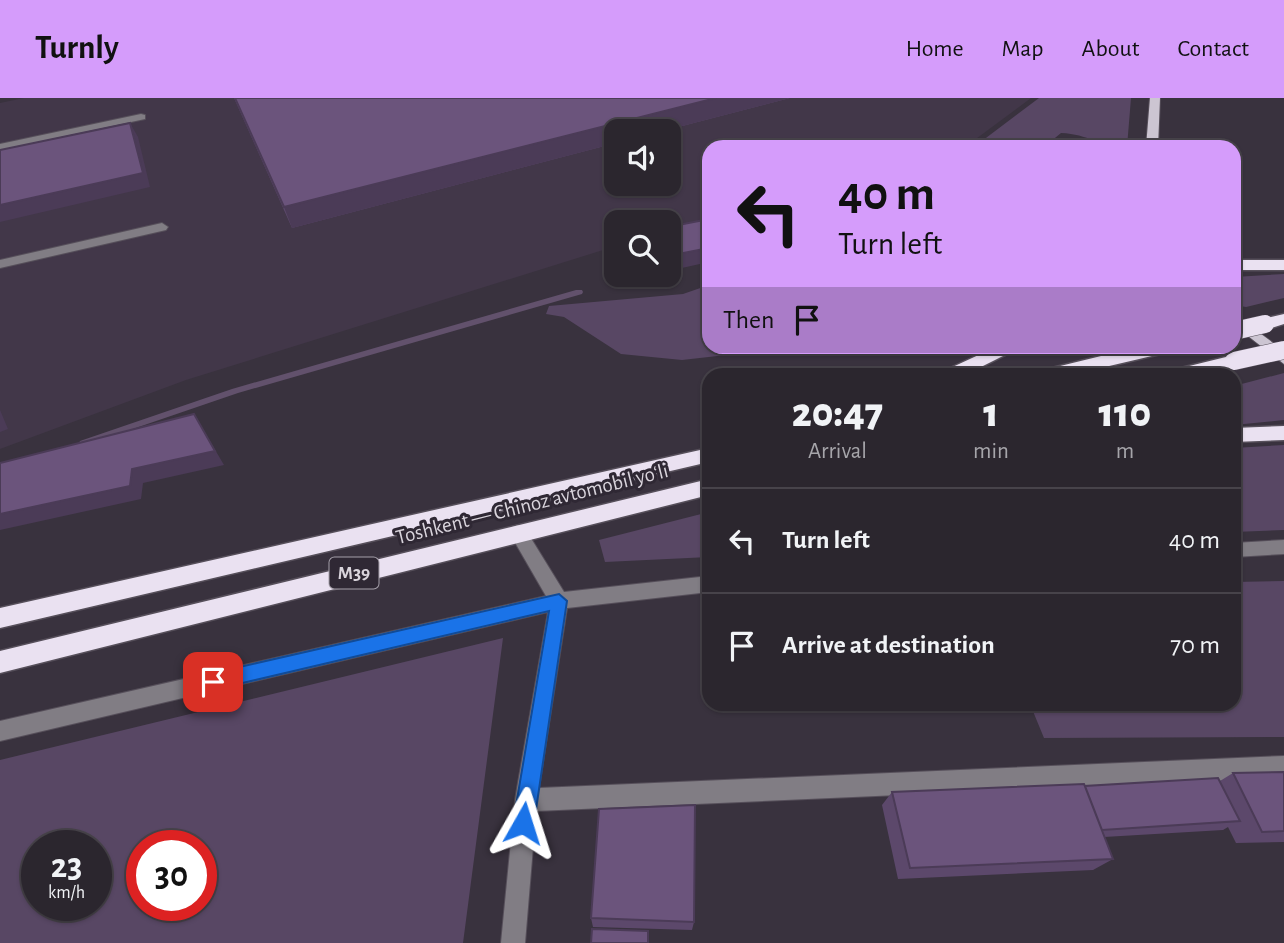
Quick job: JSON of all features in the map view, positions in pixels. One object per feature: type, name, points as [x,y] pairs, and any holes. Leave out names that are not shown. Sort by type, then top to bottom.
[{"type":"highway","points":[[1241,265],[1284,265]]},
{"type":"highway","points":[[1241,329],[1284,319]]},
{"type":"highway","points":[[1204,368],[1284,350]]},
{"type":"highway","points":[[966,368],[997,354]]},
{"type":"highway","points":[[1077,368],[1136,354]]},
{"type":"highway","points":[[1241,435],[1284,433]]},
{"type":"highway","name":"Toshkent — Chinoz avtomobil yoʻli","points":[[0,618],[702,457]]},
{"type":"highway","name":"Toshkent — Chinoz avtomobil yoʻli","points":[[0,662],[702,489]]},
{"type":"main road","points":[[1153,140],[1155,98]]},
{"type":"main road","points":[[1241,324],[1284,359]]},
{"type":"street","points":[[0,146],[142,117]]},
{"type":"street","points":[[0,264],[162,226]]},
{"type":"street","points":[[513,943],[526,800],[559,601],[518,532]]},
{"type":"street","points":[[1241,550],[1284,547]]},
{"type":"street","points":[[0,731],[559,601],[702,585]]},
{"type":"street","points":[[526,800],[1284,767]]},
{"type":"shaded area","points":[[24,98],[1031,98],[974,140],[702,140],[702,220],[681,226],[681,210],[604,210],[604,250],[186,380],[0,449],[0,103]]},
{"type":"shaded area","points":[[1039,98],[1131,98],[1128,140],[1092,140],[1061,133],[1052,140],[983,140]]},
{"type":"shaded area","points":[[1284,274],[1284,298],[1241,306],[1241,277]]},
{"type":"shaded area","points":[[702,287],[702,354],[736,354],[682,360],[621,354],[564,317],[546,314],[549,306],[683,294]]},
{"type":"shaded area","points":[[1284,373],[1284,420],[1241,424],[1241,384]]},
{"type":"shaded area","points":[[1284,445],[1284,530],[1241,532],[1241,448]]},
{"type":"shaded area","points":[[702,514],[702,557],[605,562],[599,540]]},
{"type":"shaded area","points":[[1284,581],[1284,737],[1044,738],[1033,711],[1241,711],[1241,582]]},
{"type":"shaded area","points":[[503,638],[463,943],[0,943],[0,760]]},
{"type":"building","points":[[235,98],[716,98],[633,119],[604,119],[604,126],[284,207]]},
{"type":"building","points":[[130,123],[143,173],[0,205],[0,150]]},
{"type":"building","points":[[702,220],[702,249],[681,253],[681,224]]},
{"type":"building","points":[[194,414],[215,451],[132,469],[130,486],[0,514],[0,463]]},
{"type":"building","points":[[1284,772],[1284,831],[1262,832],[1233,773]]},
{"type":"building","points":[[1218,778],[1240,821],[1102,830],[1085,786]]},
{"type":"building","points":[[1084,784],[1113,859],[910,868],[892,792]]},
{"type":"building","points":[[695,805],[694,922],[591,918],[599,809]]},
{"type":"building","points":[[592,929],[648,931],[648,943],[591,943]]},
{"type":"waterway","points":[[83,443],[235,391],[579,292]]},
{"type":"route","points":[[213,682],[559,601],[523,823]]}]
